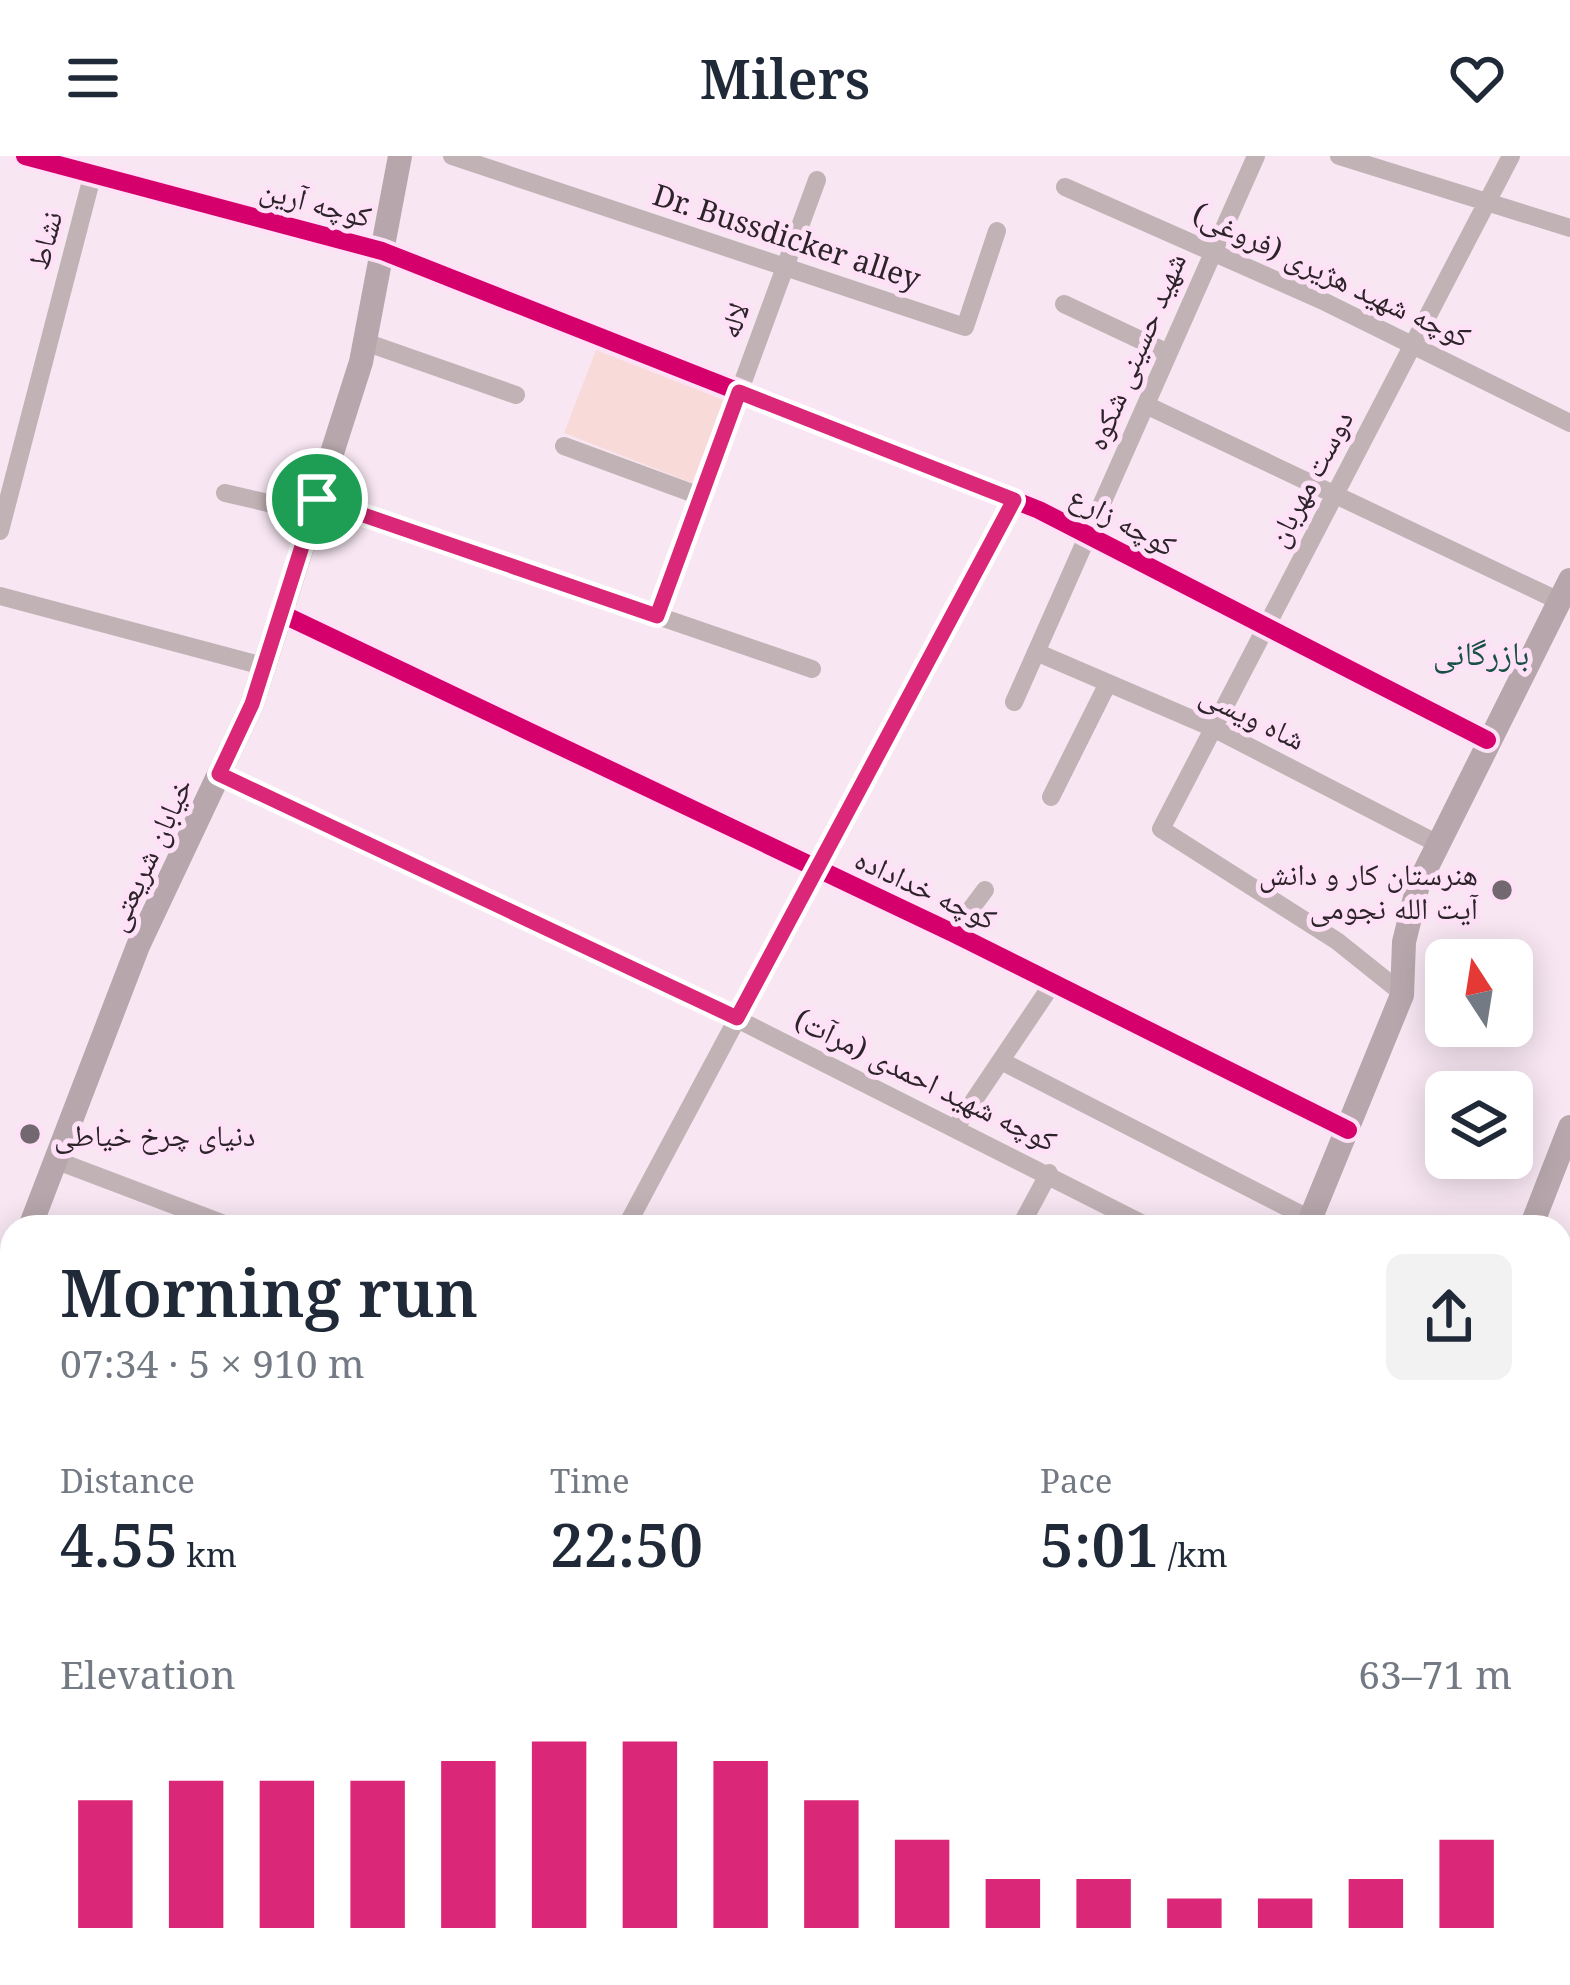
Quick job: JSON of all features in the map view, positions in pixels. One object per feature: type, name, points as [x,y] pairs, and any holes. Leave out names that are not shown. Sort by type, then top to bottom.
[{"type":"main road","name":"خیابان شریعتی","points":[[34,1215],[138,946],[219,774],[263,666],[365,342],[400,156]]},
{"type":"main road","name":"کوچه زارع","points":[[382,250],[1014,500],[1487,740]]},
{"type":"main road","points":[[1312,1215],[1402,993],[1404,942],[1418,885],[1564,590]]},
{"type":"main road","points":[[1539,1215],[1570,1127]]},
{"type":"street","name":"کوچه آرین","points":[[25,156],[382,250]]},
{"type":"street","name":"Dr. Bussdicker alley","points":[[452,156],[965,327],[997,231]]},
{"type":"street","name":"شهید حسینی شکوه","points":[[1014,701],[1256,156]]},
{"type":"street","points":[[1339,156],[1489,198],[1570,228]]},
{"type":"street","name":"دوست مهربان","points":[[1402,993],[1337,940],[1161,829],[1511,156]]},
{"type":"street","name":"نشاط","points":[[0,531],[93,173]]},
{"type":"street","name":"لاله","points":[[657,616],[817,180]]},
{"type":"street","name":"کوچه شهید هژیری (فروغی)","points":[[1065,187],[1211,249],[1570,423]]},
{"type":"street","points":[[1064,304],[1168,353]]},
{"type":"street","points":[[365,342],[516,395]]},
{"type":"street","points":[[1146,405],[1564,590]]},
{"type":"street","points":[[565,446],[700,496]]},
{"type":"street","points":[[225,493],[315,506],[812,670]]},
{"type":"street","points":[[632,1215],[1014,500]]},
{"type":"street","points":[[0,596],[263,666]]},
{"type":"street","name":"کوچه خداداده","points":[[280,614],[953,933],[1348,1130]]},
{"type":"street","name":"شاه ویسی","points":[[1036,652],[1213,728],[1438,844]]},
{"type":"street","points":[[1051,797],[1108,683]]},
{"type":"street","name":"کوچه شهید احمدی (مرآت)","points":[[219,774],[737,1018],[1127,1215]]},
{"type":"street","points":[[953,933],[985,890]]},
{"type":"street","points":[[956,1127],[1053,982]]},
{"type":"street","points":[[1001,1061],[1294,1215]]},
{"type":"street","points":[[55,1160],[200,1215]]},
{"type":"street","points":[[1026,1215],[1049,1173]]},
{"type":"shaded area","points":[[596,350],[724,400],[692,483],[564,433]]},
{"type":"cycle path","points":[[25,156],[382,251],[1039,510],[1487,740]]},
{"type":"cycle path","points":[[280,613],[953,933],[1348,1130]]},
{"type":"place","name":"هنرستان کار و دانش آیت الله نجومی","points":[[1502,890]]},
{"type":"place","name":"دنیای چرخ خیاطی","points":[[30,1134]]},
{"type":"district","name":"بازرگانی","points":[[1481,652]]},
{"type":"route","points":[[739,392],[1014,500],[737,1018],[219,774],[252,704],[317,499],[657,616],[739,392]]}]
